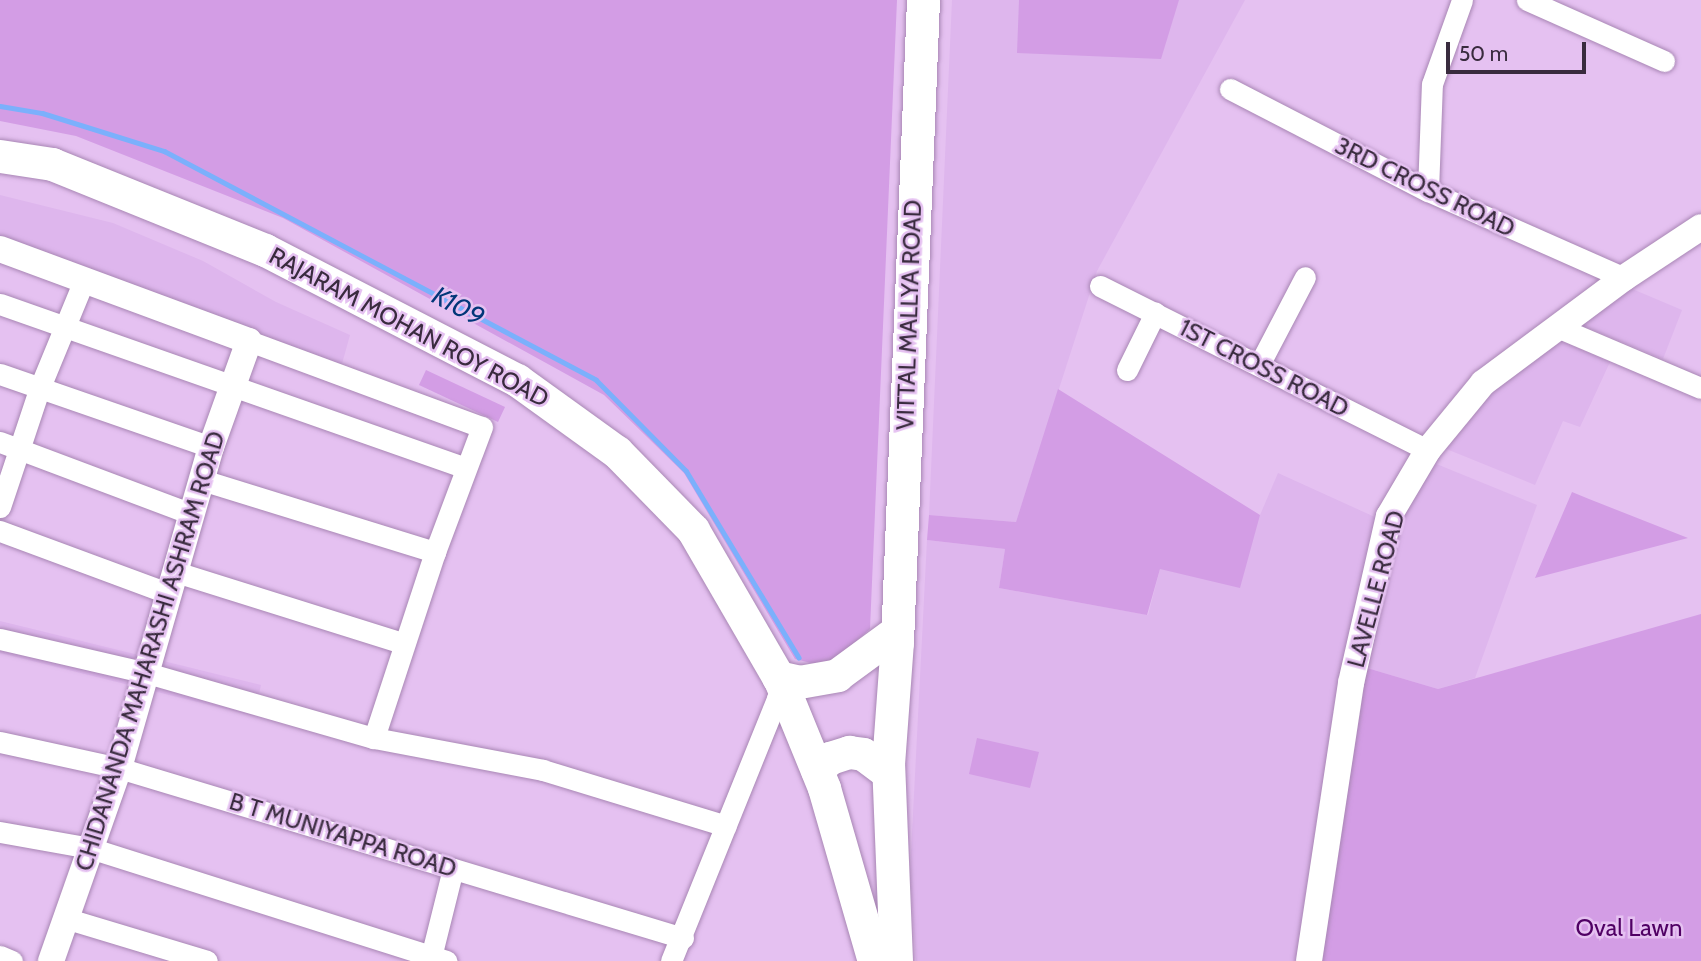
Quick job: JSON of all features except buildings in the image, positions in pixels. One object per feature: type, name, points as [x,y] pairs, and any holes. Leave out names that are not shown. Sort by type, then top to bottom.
[{"type":"main road","name":"VITTAL MALLYA ROAD","points":[[897,636],[923,0]]},
{"type":"main road","name":"RAJARAM MOHAN ROY ROAD","points":[[0,156],[52,164],[265,250],[544,397],[617,452],[679,511],[783,685],[817,770],[853,875],[874,961]]},
{"type":"main road","points":[[783,685],[837,675],[897,636]]},
{"type":"main road","points":[[896,961],[888,773],[897,636]]},
{"type":"main road","points":[[817,770],[830,758],[849,752],[863,754],[888,773]]},
{"type":"street","points":[[1428,191],[1432,84],[1462,0]]},
{"type":"street","points":[[1527,0],[1664,61]]},
{"type":"street","name":"3RD CROSS ROAD","points":[[1230,89],[1428,191],[1624,278]]},
{"type":"street","name":"LAVELLE ROAD","points":[[1309,961],[1352,683],[1387,529],[1428,450],[1483,383],[1624,278],[1701,227]]},
{"type":"street","points":[[0,248],[482,427],[464,467],[374,738]]},
{"type":"street","points":[[1259,365],[1305,277]]},
{"type":"street","points":[[0,508],[9,445],[40,387],[84,280]]},
{"type":"street","name":"1ST CROSS ROAD","points":[[1100,286],[1428,450]]},
{"type":"street","points":[[0,304],[464,467]]},
{"type":"street","points":[[1127,370],[1155,313]]},
{"type":"street","points":[[1557,327],[1701,388]]},
{"type":"street","name":"CHIDANANDA MAHARASHI ASHRAM ROAD","points":[[51,961],[119,768],[211,447],[249,341]]},
{"type":"street","points":[[0,374],[211,447]]},
{"type":"street","points":[[9,445],[192,514]]},
{"type":"street","points":[[202,480],[435,552]]},
{"type":"street","points":[[0,531],[173,583],[404,643]]},
{"type":"street","points":[[0,639],[147,673],[374,738],[543,770],[726,826]]},
{"type":"street","points":[[671,961],[683,938],[783,685]]},
{"type":"street","name":"B T MUNIYAPPA ROAD","points":[[0,742],[119,768],[683,938]]},
{"type":"street","points":[[0,832],[90,848],[437,959],[453,869]]},
{"type":"street","points":[[68,919],[207,961]]},
{"type":"street","points":[[0,956],[12,961]]},
{"type":"shaded area","points":[[952,0],[1245,0],[1097,271],[1016,522],[929,515]]},
{"type":"shaded area","points":[[0,195],[113,223],[203,261],[276,302],[350,335],[340,371],[0,237]]},
{"type":"shaded area","points":[[1630,288],[1682,310],[1663,359],[1581,325]]},
{"type":"shaded area","points":[[1558,340],[1610,362],[1580,427],[1563,421],[1535,485],[1444,448],[1493,390]]},
{"type":"shaded area","points":[[1434,463],[1537,505],[1475,678],[1438,689],[1367,668],[1401,520]]},
{"type":"shaded area","points":[[1278,473],[1377,518],[1297,961],[916,961],[910,873],[927,540],[1005,549],[999,588],[1148,615],[1160,569],[1260,515]]},
{"type":"shaded area","points":[[0,621],[261,685],[254,716],[0,653]]},
{"type":"green space","points":[[0,0],[897,0],[870,629],[827,667],[795,659],[684,473],[604,395],[283,218],[76,136],[0,121]]},
{"type":"green space","points":[[1019,0],[1179,0],[1161,59],[1017,53]]},
{"type":"green space","points":[[426,370],[505,407],[498,422],[419,385]]},
{"type":"green space","points":[[1058,389],[1260,515],[1240,588],[1160,569],[1147,615],[999,588],[1005,549],[927,540],[929,515],[1016,522]]},
{"type":"green space","points":[[1572,492],[1589,499],[1688,538],[1535,578]]},
{"type":"green space","name":"Oval Lawn","points":[[1701,614],[1701,961],[1320,961],[1367,668],[1438,689]]},
{"type":"green space","points":[[977,738],[1039,752],[1030,788],[969,774]]},
{"type":"waterway","name":"K109","points":[[0,106],[42,113],[164,151],[596,380],[686,471],[799,658]]}]
